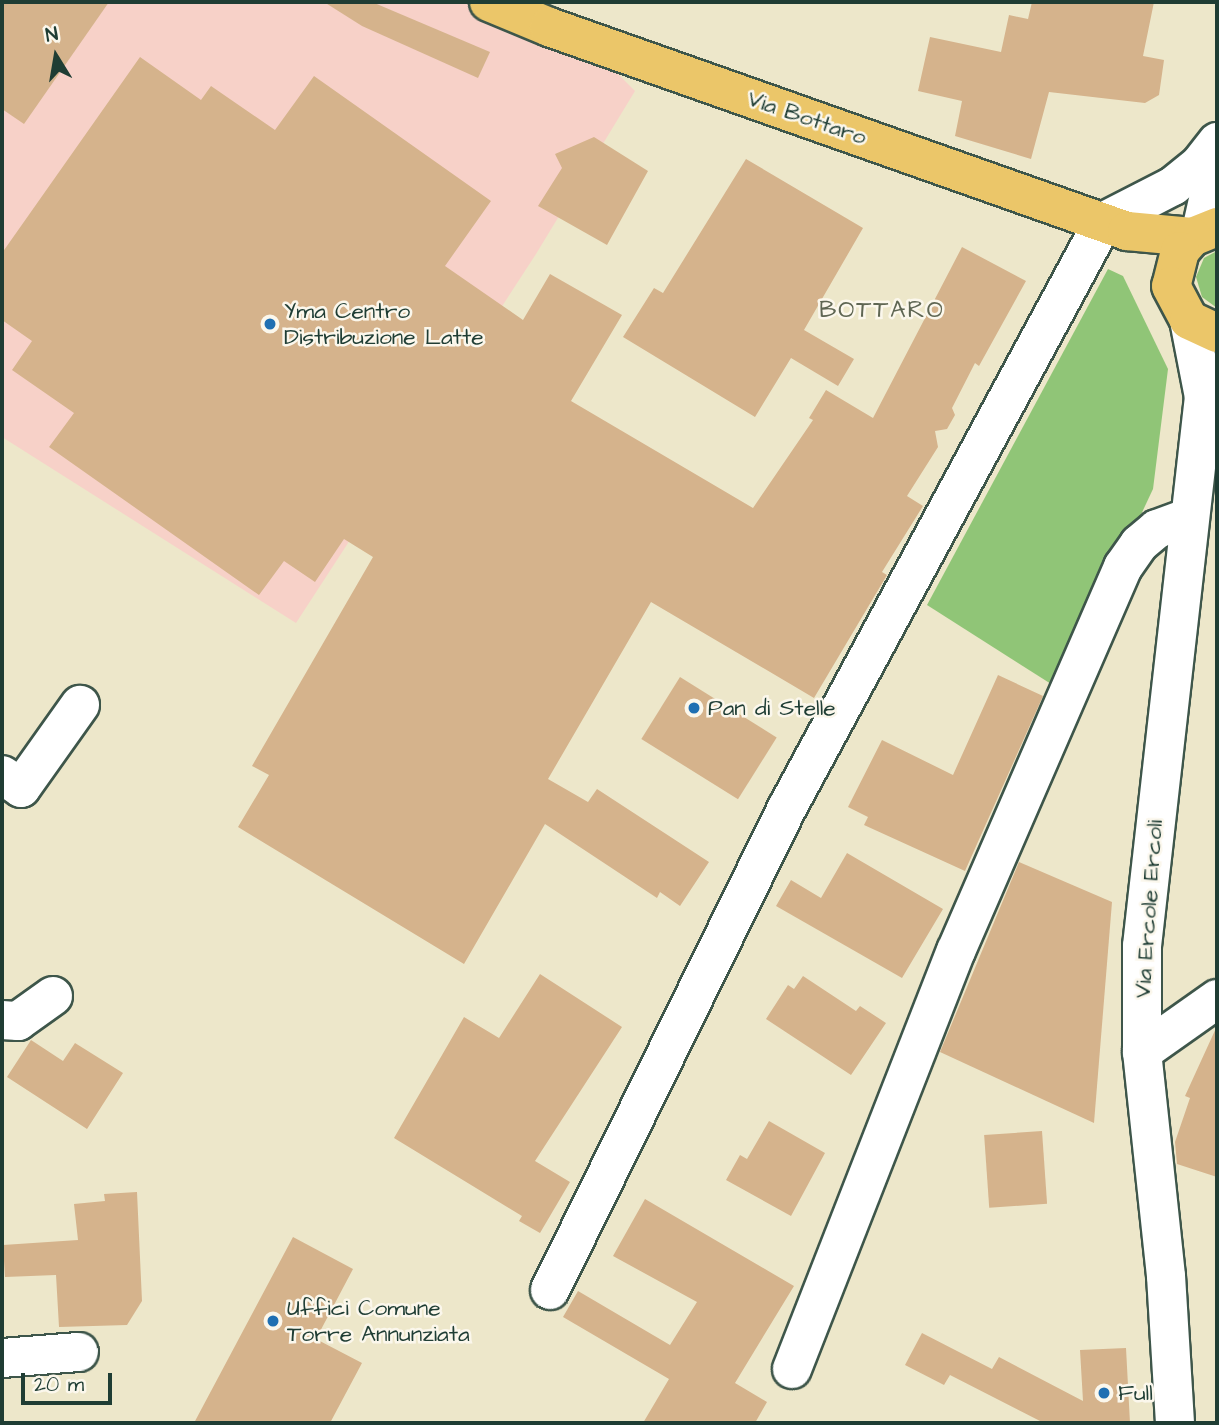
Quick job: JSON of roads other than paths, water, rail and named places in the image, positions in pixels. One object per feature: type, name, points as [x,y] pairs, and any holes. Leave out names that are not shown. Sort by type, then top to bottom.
[{"type":"main road","name":"Via Bottaro","points":[[489,2],[549,27],[1115,226],[1203,232]]},
{"type":"main road","points":[[1115,226],[1171,285],[1203,327]]},
{"type":"main road","points":[[1171,285],[1172,268],[1203,232]]},
{"type":"street","points":[[550,1290],[787,808],[1115,226],[1200,164],[1217,142]]},
{"type":"street","points":[[1203,232],[1217,160]]},
{"type":"street","name":"Via Ercole Ercoli","points":[[1175,1423],[1166,1276],[1142,1052],[1142,946],[1188,518],[1211,387],[1203,327]]},
{"type":"street","points":[[792,1369],[956,951],[1123,567],[1139,544],[1157,529],[1188,518]]},
{"type":"street","points":[[2,775],[21,788],[80,705]]},
{"type":"street","points":[[2,1020],[18,1021],[53,996]]},
{"type":"street","points":[[1142,1052],[1217,999]]},
{"type":"street","points":[[2,1358],[79,1352]]},
{"type":"place","name":"Yma Centro Distribuzione Latte","points":[[270,324]]},
{"type":"place","name":"Pan di Stelle","points":[[694,708]]},
{"type":"place","name":"Uffici Comune Torre Annunziata","points":[[273,1321]]},
{"type":"place","name":"Full","points":[[1104,1393]]},
{"type":"district","name":"BOTTARO","points":[[882,311]]}]
